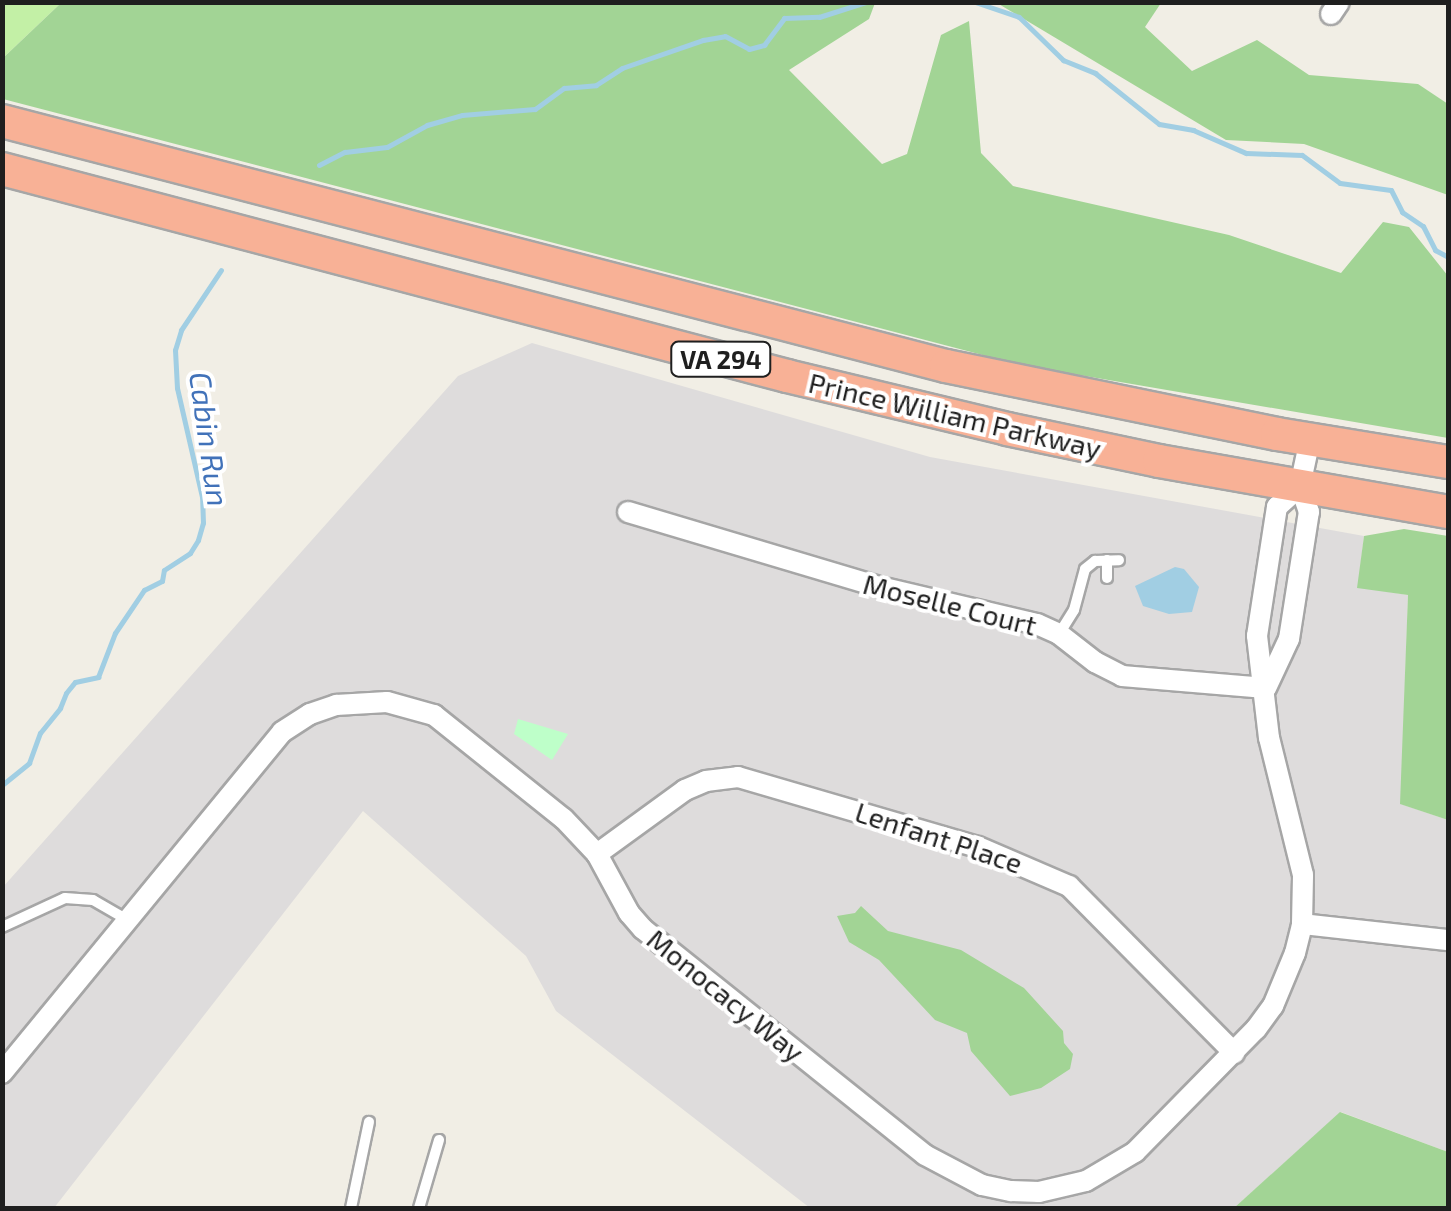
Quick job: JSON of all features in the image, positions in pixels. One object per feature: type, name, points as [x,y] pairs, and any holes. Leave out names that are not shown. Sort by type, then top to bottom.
[{"type":"highway","name":"Prince William Parkway","points":[[2,121],[946,366],[1310,439],[1448,462]]},
{"type":"highway","name":"Prince William Parkway","points":[[2,169],[1007,429],[1448,512]]},
{"type":"street","name":"Monocacy Way","points":[[1266,688],[1289,640],[1309,512],[1300,486],[1310,439]]},
{"type":"street","name":"Monocacy Way","points":[[2,1073],[282,732],[310,714],[358,701],[405,704],[434,715],[564,819],[597,854],[629,913],[643,930],[924,1155],[982,1185],[1039,1192],[1086,1182],[1135,1152],[1234,1053],[1280,992],[1302,924],[1300,852],[1269,738],[1257,636],[1278,507],[1300,486]]},
{"type":"street","name":"Moselle Court","points":[[628,512],[880,588],[1021,620],[1060,634],[1095,662],[1122,676],[1266,688]]},
{"type":"street","name":"Lenfant Place","points":[[597,854],[685,790],[706,781],[738,777],[960,842],[1069,886],[1234,1053]]},
{"type":"street","points":[[1302,924],[1448,940]]},
{"type":"lane","points":[[1060,634],[1072,615],[1085,569],[1113,560],[1107,578]]},
{"type":"lane","points":[[2,927],[65,898],[93,900],[127,920]]},
{"type":"lane","points":[[351,1208],[370,1122]]},
{"type":"lane","points":[[419,1208],[439,1140]]},
{"type":"shaded area","points":[[532,343],[930,457],[1364,536],[1358,587],[1408,595],[1401,804],[1448,820],[1448,1152],[1341,1112],[1234,1208],[810,1208],[556,1011],[526,956],[363,811],[54,1208],[3,1208],[3,887],[458,376]]},
{"type":"green space","points":[[3,3],[61,3],[3,58]]},
{"type":"green space","points":[[61,3],[875,3],[869,19],[789,70],[882,164],[907,154],[941,35],[969,21],[981,153],[1013,186],[1229,235],[1341,273],[1383,222],[1409,227],[1448,276],[1448,438],[1021,365],[3,99],[2,59]]},
{"type":"green space","points":[[997,3],[1161,3],[1145,27],[1192,71],[1257,40],[1309,75],[1418,84],[1448,104],[1448,195],[1304,144],[1226,140]]},
{"type":"green space","points":[[1404,529],[1448,536],[1448,820],[1400,804],[1408,595],[1357,588],[1364,536]]},
{"type":"green space","points":[[518,719],[568,734],[552,760],[514,734]]},
{"type":"green space","points":[[861,906],[888,931],[961,950],[1024,988],[1063,1031],[1064,1043],[1073,1054],[1070,1069],[1041,1088],[1010,1096],[971,1051],[967,1033],[935,1020],[879,960],[849,942],[837,916],[855,913]]},
{"type":"green space","points":[[1340,1112],[1448,1152],[1448,1208],[1234,1208]]},
{"type":"water","points":[[1175,567],[1184,569],[1199,587],[1192,612],[1169,614],[1143,606],[1135,586]]},
{"type":"waterway","name":"Cabin Run","points":[[319,165],[345,152],[387,147],[427,125],[462,115],[535,109],[564,88],[596,85],[622,68],[703,40],[725,36],[749,49],[764,45],[784,18],[819,17],[866,2]]},
{"type":"waterway","name":"Cabin Run","points":[[975,2],[1019,17],[1063,60],[1095,73],[1159,124],[1193,130],[1246,153],[1302,155],[1340,183],[1391,190],[1402,212],[1423,226],[1435,250],[1448,257]]},
{"type":"waterway","name":"Cabin Run","points":[[2,785],[29,763],[40,733],[75,682],[98,677],[115,633],[144,590],[162,581],[164,570],[190,553],[198,540],[203,523],[202,497],[177,388],[175,350],[181,330],[221,270]]}]
